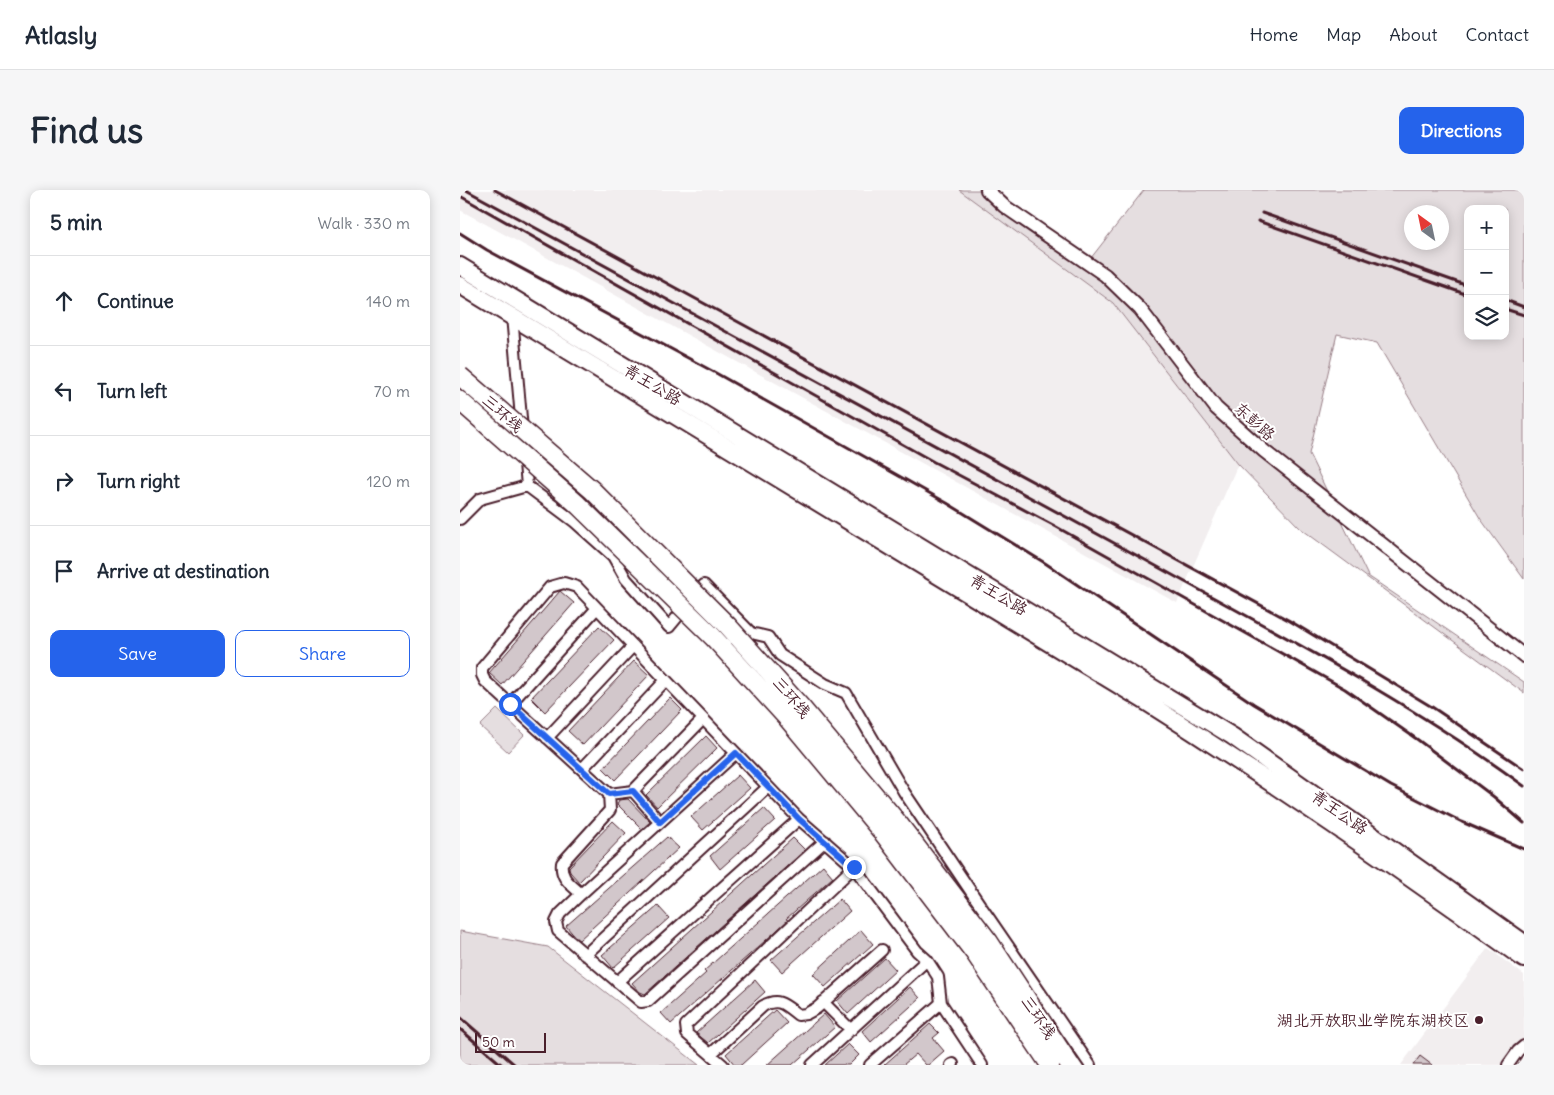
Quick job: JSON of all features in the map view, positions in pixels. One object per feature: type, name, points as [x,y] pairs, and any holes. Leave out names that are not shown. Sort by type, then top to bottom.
[{"type":"highway","name":"三环线","points":[[460,376],[592,490],[728,626],[800,706],[898,823],[989,942],[1070,1065]]},
{"type":"highway","name":"三环线","points":[[460,400],[576,503],[714,637],[788,718],[883,833],[974,952],[1050,1065]]},
{"type":"main road","name":"青王公路","points":[[460,266],[1232,736],[1524,943]]},
{"type":"main road","name":"青王公路","points":[[460,284],[1180,723],[1362,844],[1524,959]]},
{"type":"street","name":"东彭路","points":[[987,190],[1004,206],[1105,275],[1140,309],[1216,408],[1264,451],[1524,656]]},
{"type":"street","points":[[512,316],[527,486],[575,522],[613,556],[626,579],[669,627],[704,585],[751,633],[768,637],[780,655],[825,684],[846,693],[904,792],[1090,1065]]},
{"type":"street","points":[[460,519],[480,499],[527,486]]},
{"type":"street","points":[[581,894],[564,878],[561,870],[562,863],[610,810],[609,794],[485,681],[482,675],[482,668],[544,592],[550,587],[564,584],[577,587],[799,819],[854,867],[917,951],[927,960],[938,977],[941,1003],[982,1065]]},
{"type":"street","points":[[510,704],[597,608]]},
{"type":"street","points":[[547,738],[634,646]]},
{"type":"street","points":[[582,769],[666,680]]},
{"type":"street","points":[[609,794],[633,791],[703,719]]},
{"type":"street","points":[[736,753],[560,914],[556,922],[558,931],[641,1002],[648,1001],[824,841]]},
{"type":"street","points":[[585,955],[768,787]]},
{"type":"street","points":[[633,791],[660,822]]},
{"type":"street","points":[[617,982],[799,819]]},
{"type":"street","points":[[723,1065],[687,1034],[686,1025],[854,867]]},
{"type":"street","points":[[711,1054],[763,1006],[772,1001],[782,1002],[798,1015],[806,1014],[824,1002],[882,950]]},
{"type":"street","points":[[812,1065],[927,960]]},
{"type":"street","points":[[824,1002],[851,1030]]},
{"type":"street","points":[[870,1065],[941,1003]]},
{"type":"street","points":[[1508,1065],[1524,1046]]},
{"type":"shaded area","points":[[460,190],[959,190],[1113,303],[1238,464],[1177,603],[460,210]]},
{"type":"shaded area","points":[[959,190],[984,190],[1087,263],[1144,190],[1524,190],[1524,579],[1480,518],[1377,343],[1337,334],[1309,454],[1368,576],[1524,682],[1524,693],[1300,528],[1238,464],[1113,303]]},
{"type":"shaded area","points":[[497,709],[524,735],[508,752],[480,726]]},
{"type":"shaded area","points":[[460,931],[548,947],[699,1065],[460,1065]]},
{"type":"shaded area","name":"湖北开放职业学院东湖校区","points":[[1488,948],[1524,975],[1524,1065],[1401,1065]]},
{"type":"building","points":[[560,591],[574,603],[502,685],[489,673]]},
{"type":"building","points":[[599,626],[614,640],[545,712],[531,698]]},
{"type":"building","points":[[634,661],[649,675],[583,745],[568,731]]},
{"type":"building","points":[[670,698],[682,710],[615,780],[603,768]]},
{"type":"building","points":[[706,736],[717,748],[657,807],[646,795]]},
{"type":"building","points":[[738,775],[750,788],[703,830],[691,817]]},
{"type":"building","points":[[628,799],[650,822],[642,829],[617,804],[619,800]]},
{"type":"building","points":[[764,808],[775,820],[720,869],[710,856]]},
{"type":"building","points":[[613,821],[626,833],[579,882],[570,872],[569,867]]},
{"type":"building","points":[[667,837],[679,848],[579,940],[577,939],[566,926]]},
{"type":"building","points":[[793,838],[805,850],[645,994],[640,992],[632,983]]},
{"type":"building","points":[[823,865],[833,877],[786,919],[788,920],[774,933],[671,1024],[661,1013],[706,973],[704,971]]},
{"type":"building","points":[[840,899],[850,911],[782,972],[771,960]]},
{"type":"building","points":[[658,906],[669,918],[613,968],[602,955]]},
{"type":"building","points":[[861,930],[873,944],[825,987],[813,974]]},
{"type":"building","points":[[885,958],[896,970],[848,1014],[837,1001]]},
{"type":"building","points":[[755,980],[765,992],[708,1043],[696,1033]]},
{"type":"building","points":[[910,987],[920,998],[871,1042],[862,1031]]},
{"type":"building","points":[[775,1010],[787,1023],[741,1065],[735,1065],[726,1054]]},
{"type":"building","points":[[824,1014],[835,1027],[792,1065],[767,1065]]},
{"type":"building","points":[[930,1024],[939,1033],[933,1038],[944,1051],[928,1065],[916,1054],[903,1065],[884,1065]]},
{"type":"building","points":[[848,1044],[859,1055],[849,1065],[825,1065]]},
{"type":"building","points":[[1420,1056],[1432,1065],[1413,1065]]},
{"type":"railway","points":[[466,190],[1291,640],[1387,695],[1479,754],[1524,786]]},
{"type":"railway","points":[[495,190],[1290,621],[1432,707],[1524,769]]},
{"type":"railway","points":[[460,196],[934,462],[1053,525],[1345,689],[1418,740],[1494,797],[1524,823]]},
{"type":"railway","points":[[1262,213],[1464,285]]},
{"type":"railway","points":[[1258,221],[1464,294]]},
{"type":"railway","points":[[460,233],[487,250],[714,372],[947,503],[1045,563],[1254,704],[1391,786],[1462,822],[1524,849]]},
{"type":"railway","points":[[1509,301],[1524,307]]},
{"type":"railway","points":[[1509,310],[1524,315]]},
{"type":"railway","points":[[460,1017],[515,1065]]},
{"type":"railway","points":[[460,1029],[502,1065]]},
{"type":"place","name":"湖北开放职业学院东湖校区","points":[[1479,1020]]},
{"type":"route","points":[[510,704],[609,794],[633,791],[660,822],[736,753],[799,819],[854,867]]}]
